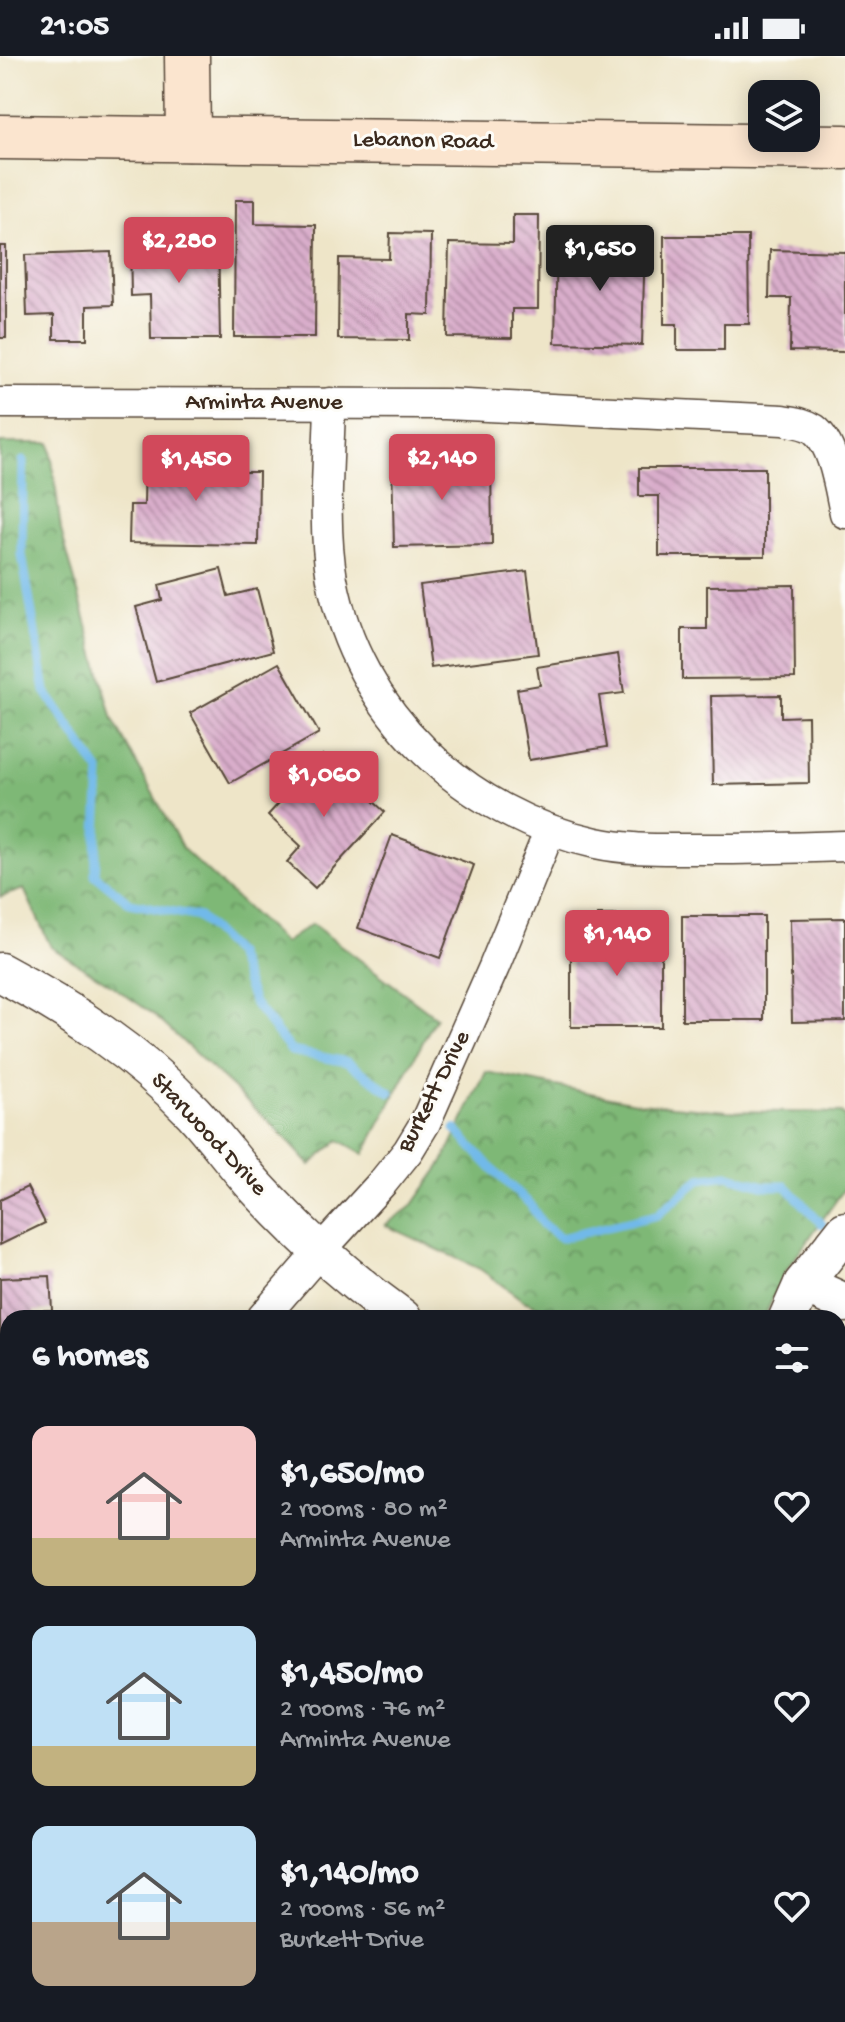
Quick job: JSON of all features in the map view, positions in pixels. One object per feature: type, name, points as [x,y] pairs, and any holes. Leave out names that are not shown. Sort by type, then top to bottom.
[{"type":"main road","points":[[187,56],[188,139]]},
{"type":"main road","name":"Lebanon Road","points":[[0,137],[845,147]]},
{"type":"street","name":"Arminta Avenue","points":[[0,403],[445,404],[793,422],[815,430],[824,441],[833,460],[845,513]]},
{"type":"street","points":[[330,403],[328,536],[335,590],[344,624],[376,691],[405,732],[438,765],[491,802],[550,830],[596,843],[637,849],[845,846]]},
{"type":"street","name":"Burkett Drive","points":[[269,1310],[383,1182],[425,1123],[550,830]]},
{"type":"street","name":"Starwood Drive","points":[[0,972],[87,1022],[143,1066],[191,1110],[257,1188],[320,1251],[391,1310]]},
{"type":"street","points":[[796,1301],[845,1231]]},
{"type":"street","points":[[796,1301],[845,1303]]},
{"type":"green space","points":[[0,443],[50,443],[61,530],[113,720],[183,849],[284,943],[312,924],[436,1017],[364,1154],[339,1140],[310,1165],[276,1128],[153,1014],[51,947],[24,889],[0,897]]},
{"type":"green space","points":[[486,1072],[640,1103],[727,1111],[841,1113],[845,1117],[845,1188],[783,1275],[768,1310],[547,1310],[524,1301],[480,1269],[385,1225],[412,1206],[443,1162]]},
{"type":"building","points":[[235,200],[255,200],[255,224],[316,225],[315,337],[234,337]]},
{"type":"building","points":[[513,215],[539,215],[538,309],[512,309],[512,338],[447,337],[449,243],[513,244]]},
{"type":"building","points":[[390,233],[431,234],[430,315],[409,314],[409,340],[338,339],[339,258],[389,259]]},
{"type":"building","points":[[218,236],[220,339],[151,339],[150,295],[131,296],[130,238]]},
{"type":"building","points":[[664,236],[748,236],[749,324],[724,324],[724,350],[677,350],[677,324],[664,324]]},
{"type":"building","points":[[557,240],[645,243],[642,345],[555,343]]},
{"type":"building","points":[[0,246],[6,246],[6,338],[0,338]]},
{"type":"building","points":[[770,250],[845,252],[845,352],[790,351],[791,298],[769,298]]},
{"type":"building","points":[[111,252],[113,305],[87,306],[87,339],[54,339],[54,315],[27,316],[25,255]]},
{"type":"building","points":[[145,456],[236,458],[236,472],[259,472],[258,545],[129,543],[130,505],[144,505]]},
{"type":"building","points":[[491,457],[492,545],[394,547],[392,459]]},
{"type":"building","points":[[639,468],[765,468],[765,556],[659,556],[659,496],[639,496]]},
{"type":"building","points":[[221,569],[228,596],[257,589],[273,651],[156,682],[136,607],[162,600],[159,585]]},
{"type":"building","points":[[527,571],[538,654],[431,668],[420,585]]},
{"type":"building","points":[[794,585],[795,678],[682,679],[682,629],[707,629],[707,586]]},
{"type":"building","points":[[618,654],[624,693],[599,696],[607,747],[529,760],[517,689],[540,685],[537,667]]},
{"type":"building","points":[[279,663],[319,733],[230,783],[190,713]]},
{"type":"building","points":[[781,695],[781,717],[808,716],[809,783],[713,785],[711,696]]},
{"type":"building","points":[[323,755],[385,812],[315,888],[287,862],[301,846],[268,815]]},
{"type":"building","points":[[392,835],[474,865],[440,958],[358,928]]},
{"type":"building","points":[[597,915],[642,915],[642,946],[661,946],[661,1027],[571,1027],[571,949],[597,949]]},
{"type":"building","points":[[682,916],[764,916],[764,1020],[682,1020]]},
{"type":"building","points":[[845,918],[845,1021],[792,1022],[790,919]]},
{"type":"building","points":[[27,1187],[45,1223],[0,1245],[0,1200]]},
{"type":"building","points":[[50,1276],[52,1310],[0,1310],[0,1278]]},
{"type":"waterway","points":[[23,461],[22,555],[45,691],[100,772],[95,875],[130,903],[199,917],[236,954],[254,1003],[291,1051],[347,1062],[390,1092]]},
{"type":"waterway","points":[[455,1129],[530,1204],[543,1225],[561,1238],[657,1215],[700,1179],[727,1175],[765,1186],[786,1186],[822,1224]]}]
